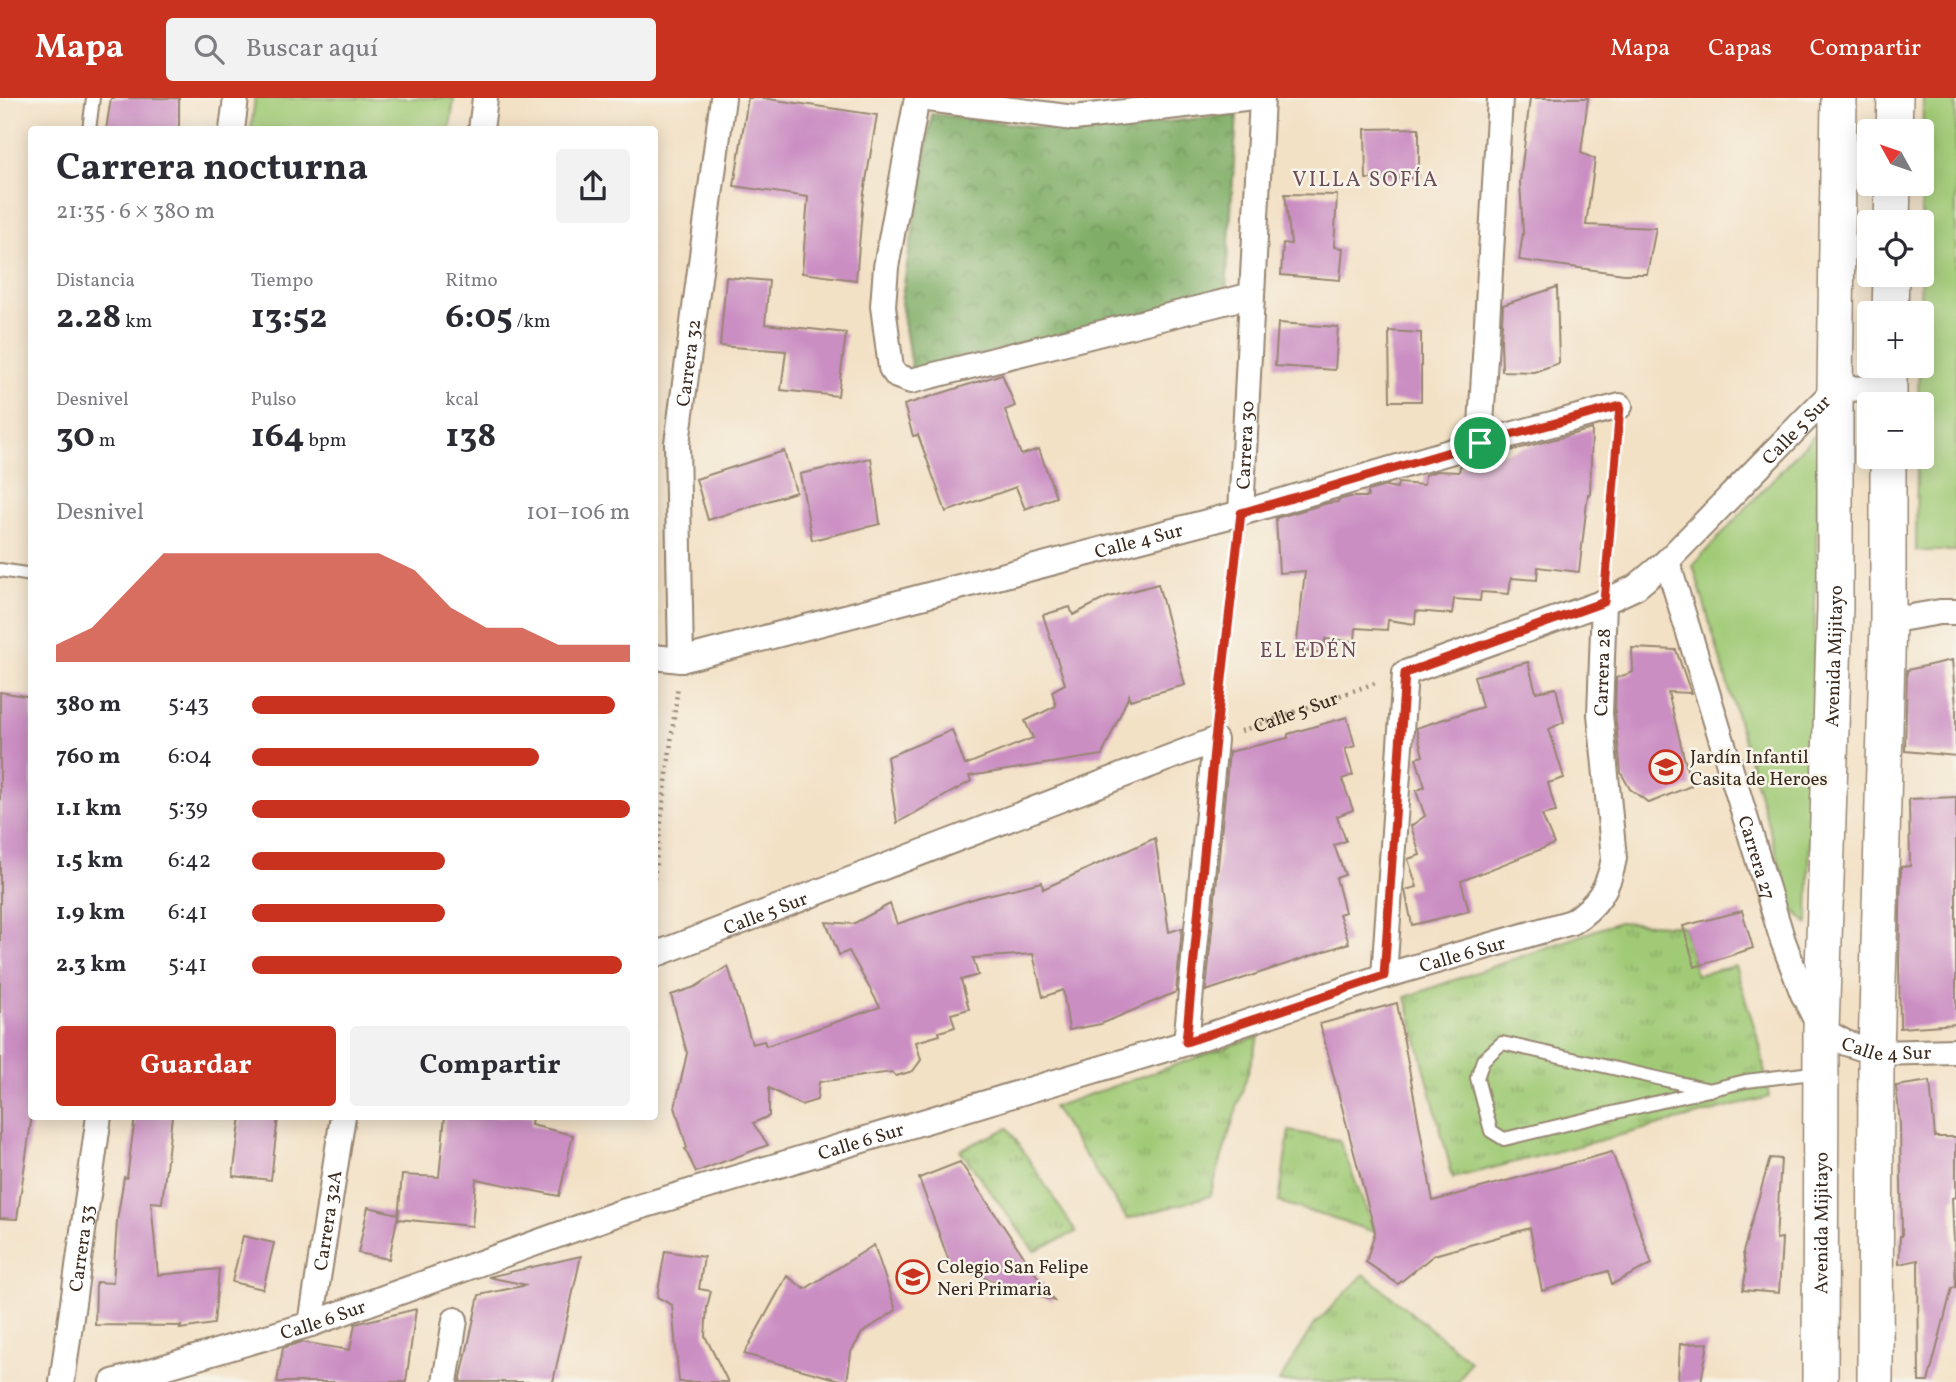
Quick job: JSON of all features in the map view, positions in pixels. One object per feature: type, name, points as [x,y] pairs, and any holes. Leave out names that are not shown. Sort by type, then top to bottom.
[{"type":"main road","name":"Avenida Mijitayo","points":[[1820,1382],[1821,1030],[1835,607],[1839,98]]},
{"type":"main road","points":[[1894,119],[1895,98]]},
{"type":"main road","points":[[1875,1382],[1876,1053],[1888,621],[1888,469]]},
{"type":"street","points":[[232,126],[236,98]]},
{"type":"street","points":[[482,126],[485,98]]},
{"type":"street","name":"Carrera 32","points":[[681,660],[677,443],[723,98]]},
{"type":"street","points":[[1245,98],[1074,118],[919,98],[886,267],[883,306],[891,368],[897,376],[911,381],[1252,295]]},
{"type":"street","name":"Carrera 30","points":[[1241,513],[1262,98]]},
{"type":"street","points":[[1480,443],[1500,98]]},
{"type":"street","points":[[1835,389],[1889,386]]},
{"type":"street","name":"Calle 5 Sur","points":[[1405,673],[1604,602],[1636,587],[1667,561],[1835,389]]},
{"type":"street","name":"Calle 4 Sur","points":[[658,657],[681,660],[1241,513],[1480,443],[1620,406]]},
{"type":"street","name":"Carrera 27","points":[[1667,561],[1783,941],[1803,995],[1821,1030]]},
{"type":"street","name":"Carrera 28","points":[[1601,896],[1610,878],[1614,858],[1600,714],[1604,602]]},
{"type":"street","points":[[1888,621],[1956,612]]},
{"type":"street","points":[[1384,976],[1405,673]]},
{"type":"street","points":[[1186,1042],[1215,740]]},
{"type":"street","name":"Calle 5 Sur","points":[[658,953],[1215,740]]},
{"type":"street","name":"Calle 6 Sur","points":[[113,1382],[311,1324],[620,1213],[1186,1042],[1384,976],[1572,922],[1588,911],[1601,896]]},
{"type":"street","name":"Calle 4 Sur","points":[[1821,1030],[1876,1053],[1956,1051]]},
{"type":"street","name":"Carrera 33","points":[[62,1382],[98,1120]]},
{"type":"street","name":"Carrera 32A","points":[[311,1324],[342,1120]]},
{"type":"street","points":[[445,1382],[455,1320]]},
{"type":"lane","points":[[90,126],[93,98]]},
{"type":"lane","points":[[0,569],[28,574]]},
{"type":"lane","points":[[1710,1090],[1502,1043],[1483,1060],[1477,1077],[1491,1131],[1504,1139],[1710,1090],[1746,1081],[1821,1072]]},
{"type":"path","name":"Carrera 28","points":[[1604,602],[1620,406]]},
{"type":"path","name":"Carrera 30","points":[[1215,740],[1241,513]]},
{"type":"path","points":[[658,847],[681,660]]},
{"type":"path","name":"Calle 5 Sur","points":[[1215,740],[1405,673]]},
{"type":"green space","points":[[255,98],[454,98],[450,126],[251,126]]},
{"type":"green space","points":[[1923,98],[1956,98],[1956,551],[1916,551],[1917,469],[1934,469],[1934,392],[1918,392],[1919,378],[1934,378],[1934,301],[1920,301],[1920,287],[1934,287],[1934,210],[1921,210],[1922,196],[1934,196],[1934,119],[1923,119]]},
{"type":"green space","points":[[932,114],[1079,132],[1237,114],[1226,293],[912,372],[901,302]]},
{"type":"green space","points":[[1819,430],[1808,924],[1793,910],[1693,565]]},
{"type":"green space","points":[[1619,922],[1683,926],[1696,975],[1735,966],[1760,1045],[1769,1097],[1453,1178],[1406,997]]},
{"type":"green space","points":[[1259,1036],[1210,1196],[1127,1219],[1053,1107]]},
{"type":"green space","points":[[1008,1128],[1076,1232],[1034,1251],[960,1150]]},
{"type":"green space","points":[[1289,1131],[1339,1140],[1375,1232],[1279,1202]]},
{"type":"green space","points":[[1364,1274],[1470,1361],[1458,1382],[1279,1382],[1312,1327]]},
{"type":"building","points":[[111,98],[179,98],[179,126],[107,126]]},
{"type":"building","points":[[748,98],[877,115],[863,199],[856,280],[802,273],[808,197],[734,186]]},
{"type":"building","points":[[1530,98],[1588,98],[1581,153],[1595,159],[1586,225],[1656,228],[1647,274],[1624,274],[1519,260],[1523,233],[1520,182]]},
{"type":"building","points":[[1419,128],[1419,178],[1366,179],[1365,129]]},
{"type":"building","points":[[1285,194],[1337,195],[1334,247],[1343,248],[1340,280],[1281,275],[1283,243],[1291,244]]},
{"type":"building","points":[[726,277],[769,281],[765,324],[846,333],[838,396],[781,390],[786,351],[720,346]]},
{"type":"building","points":[[1557,287],[1559,363],[1534,372],[1502,371],[1503,305]]},
{"type":"building","points":[[1278,323],[1338,327],[1335,370],[1275,366]]},
{"type":"building","points":[[1389,331],[1421,333],[1421,401],[1390,401]]},
{"type":"building","points":[[1002,374],[1015,406],[1005,410],[1021,455],[1039,449],[1056,497],[1025,509],[1016,487],[946,512],[918,435],[913,436],[904,405]]},
{"type":"building","points":[[1592,429],[1590,495],[1588,494],[1579,572],[1538,567],[1537,580],[1511,578],[1509,594],[1481,592],[1480,601],[1454,599],[1452,614],[1416,611],[1415,624],[1388,620],[1387,630],[1356,628],[1355,641],[1325,639],[1324,653],[1296,650],[1305,571],[1279,573],[1276,518],[1350,497],[1368,497],[1368,491],[1386,486],[1397,488],[1398,483],[1424,485],[1425,475],[1437,471],[1459,472],[1460,466],[1494,461],[1495,455]]},
{"type":"building","points":[[784,451],[796,492],[708,520],[696,479]]},
{"type":"building","points":[[871,458],[880,524],[812,540],[800,474]]},
{"type":"building","points":[[1158,584],[1185,685],[1130,700],[1129,695],[1102,755],[969,776],[971,781],[897,823],[887,757],[952,730],[965,765],[1033,738],[1025,721],[1056,706],[1052,691],[1065,684],[1043,615],[1070,607],[1073,615],[1106,598]]},
{"type":"building","points":[[1632,648],[1676,650],[1691,693],[1668,692],[1691,786],[1649,803],[1630,789],[1621,773],[1615,714],[1616,678],[1633,672]]},
{"type":"building","points":[[1952,660],[1956,756],[1905,751],[1907,670]]},
{"type":"building","points":[[1528,662],[1536,692],[1556,688],[1564,722],[1549,729],[1564,778],[1548,783],[1556,812],[1542,815],[1554,844],[1461,881],[1469,911],[1412,925],[1405,890],[1417,887],[1408,859],[1420,855],[1411,826],[1425,816],[1416,791],[1425,787],[1416,758],[1423,756],[1416,728],[1482,707],[1474,676]]},
{"type":"building","points":[[0,692],[28,696],[28,1120],[31,1120],[17,1219],[0,1218]]},
{"type":"building","points":[[1347,717],[1355,746],[1345,749],[1353,775],[1342,779],[1353,810],[1337,816],[1346,841],[1334,845],[1345,875],[1336,878],[1345,912],[1339,914],[1349,943],[1206,991],[1229,752],[1288,738],[1288,734]]},
{"type":"building","points":[[1956,797],[1956,1024],[1900,1028],[1901,867],[1910,866],[1909,799]]},
{"type":"building","points":[[1155,838],[1169,932],[1182,928],[1176,992],[1101,1024],[1069,1030],[1063,990],[1043,997],[1033,954],[973,958],[978,975],[961,980],[969,1009],[951,1014],[955,1027],[916,1042],[921,1060],[913,1071],[896,1076],[892,1072],[819,1082],[817,1100],[801,1105],[769,1088],[769,1116],[753,1123],[768,1145],[696,1172],[685,1149],[687,1148],[675,1107],[687,1053],[671,995],[695,987],[728,966],[752,1044],[764,1041],[766,1046],[880,1007],[849,951],[839,955],[826,922],[853,924],[890,904],[897,924],[979,897],[1042,882],[1043,889]]},
{"type":"building","points":[[1742,911],[1753,948],[1695,967],[1683,926]]},
{"type":"building","points":[[1397,1003],[1433,1201],[1612,1152],[1652,1264],[1612,1284],[1608,1271],[1542,1291],[1530,1228],[1434,1255],[1398,1284],[1366,1262],[1375,1232],[1320,1024]]},
{"type":"building","points":[[1930,1081],[1935,1137],[1956,1137],[1956,1197],[1952,1198],[1956,1287],[1952,1288],[1928,1382],[1919,1382],[1918,1260],[1899,1264],[1902,1236],[1900,1124],[1896,1086]]},
{"type":"building","points":[[134,1120],[172,1120],[162,1203],[151,1202],[158,1275],[219,1269],[214,1324],[180,1329],[181,1326],[95,1325],[96,1282],[113,1283],[117,1221],[124,1177],[127,1178]]},
{"type":"building","points":[[240,1120],[278,1120],[271,1180],[233,1176]]},
{"type":"building","points":[[445,1120],[532,1120],[531,1125],[573,1135],[559,1196],[476,1179],[472,1226],[398,1219],[402,1175],[439,1177]]},
{"type":"building","points":[[1770,1158],[1781,1159],[1776,1239],[1782,1238],[1779,1293],[1743,1290],[1746,1271],[1743,1252]]},
{"type":"building","points":[[960,1162],[1054,1301],[951,1267],[919,1178]]},
{"type":"building","points":[[368,1207],[398,1214],[389,1259],[358,1253]]},
{"type":"building","points":[[243,1236],[274,1243],[263,1289],[232,1282]]},
{"type":"building","points":[[874,1245],[896,1310],[862,1333],[851,1352],[847,1382],[744,1354],[787,1276],[805,1289]]},
{"type":"building","points":[[665,1251],[704,1257],[699,1289],[711,1291],[705,1336],[728,1382],[679,1382],[672,1305],[657,1297]]},
{"type":"building","points":[[581,1256],[553,1382],[460,1382],[479,1295],[527,1285],[488,1277]]},
{"type":"building","points":[[416,1309],[406,1382],[277,1382],[283,1348],[301,1342],[350,1350],[355,1324]]},
{"type":"building","points":[[1708,1343],[1701,1382],[1678,1382],[1680,1344]]},
{"type":"place","name":"Jardín Infantil Casita de Heroes","points":[[1666,767]]},
{"type":"place","name":"Colegio San Felipe Neri Primaria","points":[[913,1277]]},
{"type":"district","name":"VILLA SOFÍA","points":[[1366,179]]},
{"type":"district","name":"EL EDÉN","points":[[1309,650]]},
{"type":"route","points":[[1620,406],[1604,602],[1405,673],[1384,976],[1186,1042],[1215,740],[1241,513],[1480,443],[1620,406]]}]
